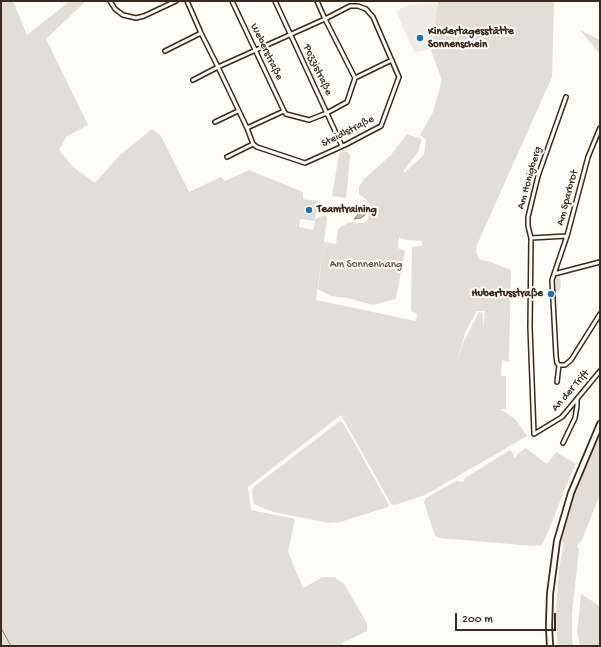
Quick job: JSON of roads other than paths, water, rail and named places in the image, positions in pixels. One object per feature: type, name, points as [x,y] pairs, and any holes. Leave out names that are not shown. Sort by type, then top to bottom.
[{"type":"main road","points":[[550,646],[550,594],[557,541],[571,493],[600,424]]},
{"type":"street","points":[[110,1],[123,15],[136,18],[144,16],[176,1]]},
{"type":"street","points":[[187,1],[247,128],[253,144],[228,157]]},
{"type":"street","name":"Weberstraße","points":[[232,1],[284,111]]},
{"type":"street","name":"Pozzistraße","points":[[275,1],[342,146]]},
{"type":"street","points":[[247,128],[284,111],[286,114],[309,120],[327,113],[347,102],[355,78],[325,19],[318,1]]},
{"type":"street","name":"Steidlstraße","points":[[253,144],[257,147],[305,163],[381,126],[399,77],[373,17],[366,9],[358,6],[350,6],[325,19]]},
{"type":"street","points":[[193,80],[218,67],[325,19]]},
{"type":"street","points":[[165,51],[201,33]]},
{"type":"street","points":[[355,78],[392,60]]},
{"type":"street","name":"Am Honigberg","points":[[534,434],[530,328],[531,238],[528,226],[529,212],[538,176],[566,97]]},
{"type":"street","points":[[215,122],[238,111]]},
{"type":"street","name":"Am Sparbrot","points":[[554,274],[567,236],[588,157],[600,128]]},
{"type":"street","points":[[531,238],[567,236]]},
{"type":"street","points":[[557,382],[559,365],[557,363],[556,356],[553,287],[554,274],[600,262]]},
{"type":"street","points":[[559,365],[565,365],[571,360],[600,314]]},
{"type":"street","name":"An der Trift","points":[[534,434],[562,417],[600,371]]},
{"type":"street","points":[[563,443],[575,418],[577,399]]},
{"type":"waterway","points":[[1,628],[11,646]]},
{"type":"place","name":"Kindertagesstätte Sonnenschein","points":[[420,38]]},
{"type":"place","name":"Teamtraining","points":[[309,210]]},
{"type":"place","name":"Hubertusstraße","points":[[551,294]]},
{"type":"park label","name":"Am Sonnenhang","points":[[366,265]]}]
